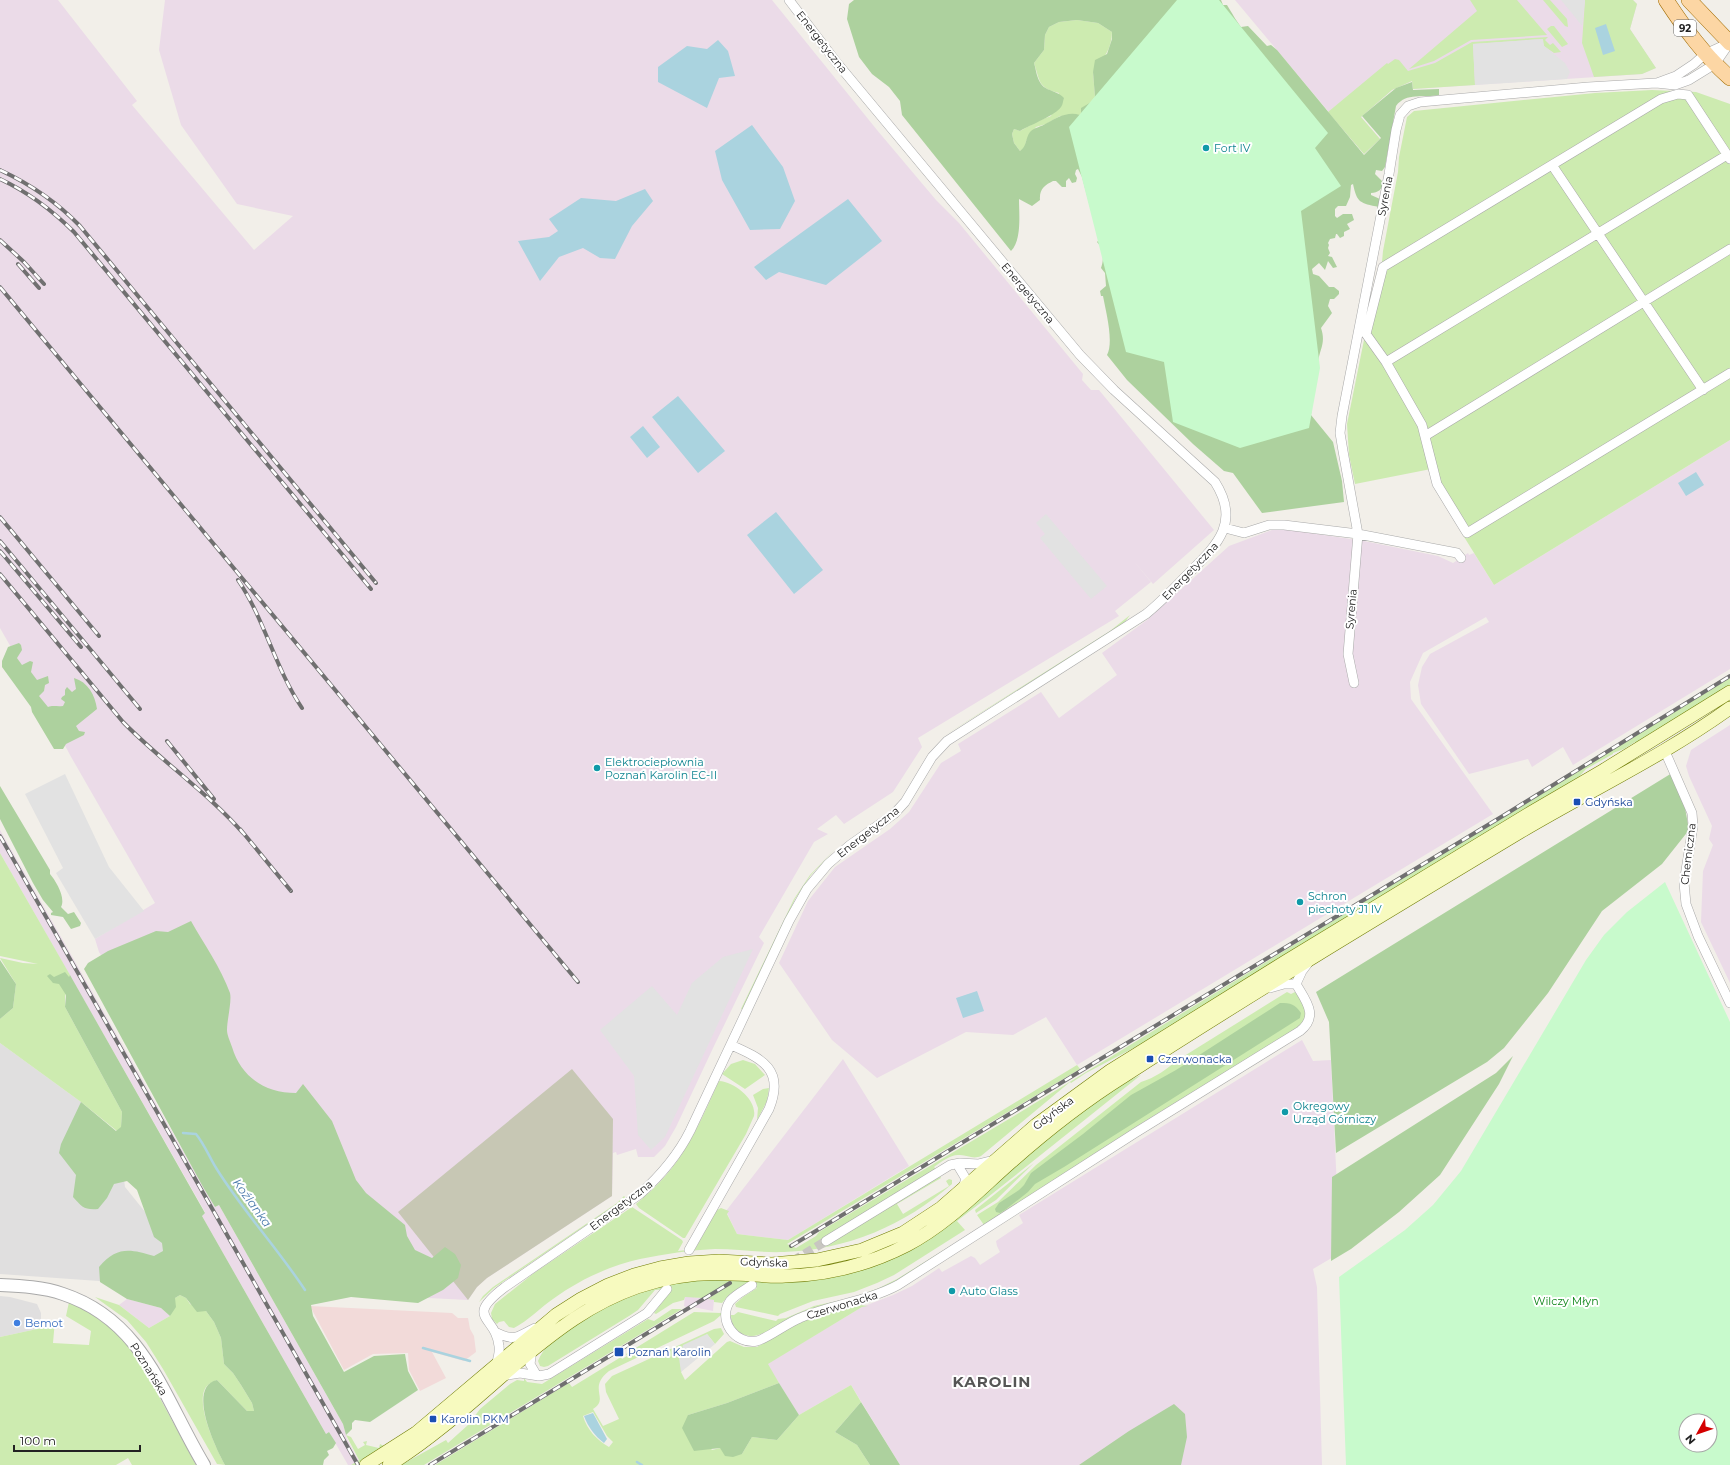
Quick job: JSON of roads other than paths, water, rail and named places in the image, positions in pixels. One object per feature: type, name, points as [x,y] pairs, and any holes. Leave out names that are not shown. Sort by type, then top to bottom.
[{"type":"main road","name":"92","points":[[1666,0],[1689,34],[1710,59],[1730,78]]},
{"type":"main road","name":"92","points":[[1689,0],[1730,42]]},
{"type":"main road","name":"Gdyńska","points":[[389,1465],[426,1440],[499,1370],[544,1324],[573,1304],[599,1289],[625,1278],[660,1268],[689,1263],[718,1261],[772,1264],[832,1258],[862,1250],[889,1239],[916,1225],[941,1208],[996,1159],[1066,1102],[1121,1064],[1285,962],[1730,692]]},
{"type":"main road","name":"Gdyńska","points":[[366,1465],[416,1432],[499,1370],[532,1350],[560,1328],[592,1307],[619,1294],[648,1284],[678,1277],[708,1274],[784,1276],[821,1273],[865,1262],[906,1245],[951,1217],[1035,1141],[1105,1088],[1259,991],[1521,832],[1577,802],[1730,708]]},
{"type":"street","name":"Energetyczna","points":[[499,1370],[500,1348],[495,1332],[486,1320],[484,1314],[486,1305],[492,1298],[640,1194],[669,1164],[690,1131],[797,905],[807,889],[828,864],[899,808],[914,788],[932,757],[947,741],[961,730],[1146,614],[1160,603],[1215,546],[1225,528],[1226,503],[1215,482],[1110,386],[1080,355],[842,69],[789,0]]},
{"type":"street","name":"Syrenia","points":[[1354,683],[1348,654],[1358,534],[1340,433],[1342,416],[1362,334],[1396,130],[1400,115],[1408,106],[1420,102],[1588,87],[1656,83],[1675,85],[1689,80],[1730,42]]},
{"type":"street","name":"Syrenia","points":[[1656,83],[1710,59],[1730,42]]},
{"type":"street","points":[[1684,71],[1692,85],[1692,91],[1688,95]]},
{"type":"street","points":[[1688,95],[1678,94],[1661,99],[1383,268],[1362,334],[1386,362],[1422,425],[1438,484],[1468,533],[1730,373]]},
{"type":"street","points":[[1386,362],[1729,157],[1688,95]]},
{"type":"street","points":[[1552,165],[1703,390]]},
{"type":"street","points":[[1425,436],[1730,249]]},
{"type":"street","points":[[1225,528],[1244,533],[1269,525],[1284,525],[1358,534],[1457,553],[1461,558]]},
{"type":"street","points":[[1645,744],[1664,749],[1678,723]]},
{"type":"street","name":"Chemiczna","points":[[1664,749],[1692,813],[1693,826],[1684,882],[1686,904],[1698,936],[1730,1003]]},
{"type":"street","points":[[1259,991],[1284,984],[1296,984],[1302,971],[1311,960]]},
{"type":"street","name":"Czerwonacka","points":[[752,1285],[732,1300],[728,1306],[726,1314],[727,1324],[733,1334],[740,1339],[750,1341],[762,1339],[788,1323],[807,1315],[870,1298],[898,1285],[1135,1132],[1300,1032],[1307,1026],[1311,1018],[1309,1008],[1296,984]]},
{"type":"street","points":[[689,1250],[760,1127],[775,1092],[773,1076],[766,1064],[752,1054],[731,1045]]},
{"type":"street","points":[[826,1240],[951,1165],[978,1164],[996,1159]]},
{"type":"street","points":[[958,1164],[966,1179],[962,1190]]},
{"type":"street","name":"Poznańska","points":[[0,1285],[45,1290],[69,1296],[100,1312],[121,1329],[145,1358],[204,1465]]},
{"type":"street","points":[[499,1370],[537,1376],[544,1376],[551,1373],[635,1322],[654,1306],[667,1289]]},
{"type":"street","points":[[495,1332],[506,1337],[513,1338],[544,1324]]},
{"type":"street","points":[[532,1350],[530,1364],[537,1376]]},
{"type":"water","points":[[1606,24],[1615,51],[1603,55],[1595,28]]},
{"type":"water","points":[[718,40],[728,51],[735,76],[719,78],[707,108],[658,82],[658,67],[687,46],[707,49]]},
{"type":"water","points":[[752,125],[783,167],[795,201],[780,229],[750,230],[722,180],[715,151]]},
{"type":"water","points":[[645,189],[653,201],[632,226],[615,259],[600,258],[583,248],[559,257],[540,281],[518,241],[549,237],[558,231],[549,219],[581,198],[616,201]]},
{"type":"water","points":[[848,199],[882,241],[826,285],[779,272],[766,280],[754,267]]},
{"type":"water","points":[[678,396],[725,451],[698,473],[652,417]]},
{"type":"water","points":[[643,426],[660,447],[647,458],[630,437]]},
{"type":"water","points":[[1696,472],[1704,485],[1686,496],[1678,483]]},
{"type":"water","points":[[776,512],[823,570],[794,594],[747,535]]},
{"type":"water","points":[[977,991],[984,1011],[963,1018],[956,998]]},
{"type":"water","points":[[593,1413],[607,1439],[604,1443],[592,1431],[584,1416]]},
{"type":"waterway","name":"Koźlanka","points":[[183,1133],[196,1134],[228,1186],[305,1290]]},
{"type":"waterway","points":[[423,1348],[470,1361]]},
{"type":"waterway","points":[[637,1462],[642,1465]]},
{"type":"tunnel","points":[[793,1261],[826,1241]]},
{"type":"railway","points":[[0,170],[43,194],[80,226],[376,583]]},
{"type":"railway","points":[[0,179],[39,202],[74,232],[371,589]]},
{"type":"railway","points":[[0,240],[24,262],[44,284]]},
{"type":"railway","points":[[18,264],[39,288]]},
{"type":"railway","points":[[0,287],[578,982]]},
{"type":"railway","points":[[0,517],[99,636]]},
{"type":"railway","points":[[0,541],[140,709]]},
{"type":"railway","points":[[0,551],[81,647]]},
{"type":"railway","points":[[0,574],[123,722],[199,790],[243,833]]},
{"type":"railway","points":[[238,580],[256,611],[284,677],[302,708]]},
{"type":"railway","points":[[791,1246],[1506,814],[1730,676]]},
{"type":"railway","points":[[167,741],[214,799]]},
{"type":"railway","points":[[240,829],[291,891]]},
{"type":"railway","points":[[0,836],[358,1465]]},
{"type":"railway","points":[[430,1465],[730,1283]]},
{"type":"place","name":"Fort IV","points":[[1206,148]]},
{"type":"place","name":"Elektrociepłownia Poznań Karolin EC-II","points":[[597,768]]},
{"type":"place","name":"Gdyńska","points":[[1577,802]]},
{"type":"place","name":"Schron piechoty J1 IV","points":[[1300,902]]},
{"type":"place","name":"Czerwonacka","points":[[1150,1059]]},
{"type":"place","name":"Okręgowy Urząd Górniczy","points":[[1285,1112]]},
{"type":"place","name":"Auto Glass","points":[[952,1291]]},
{"type":"place","name":"Bemot","points":[[17,1323]]},
{"type":"place","name":"Poznań Karolin","points":[[619,1352]]},
{"type":"place","name":"Karolin PKM","points":[[433,1419]]},
{"type":"district","name":"KAROLIN","points":[[992,1382]]},
{"type":"park label","name":"Wilczy Młyn","points":[[1566,1301]]}]
